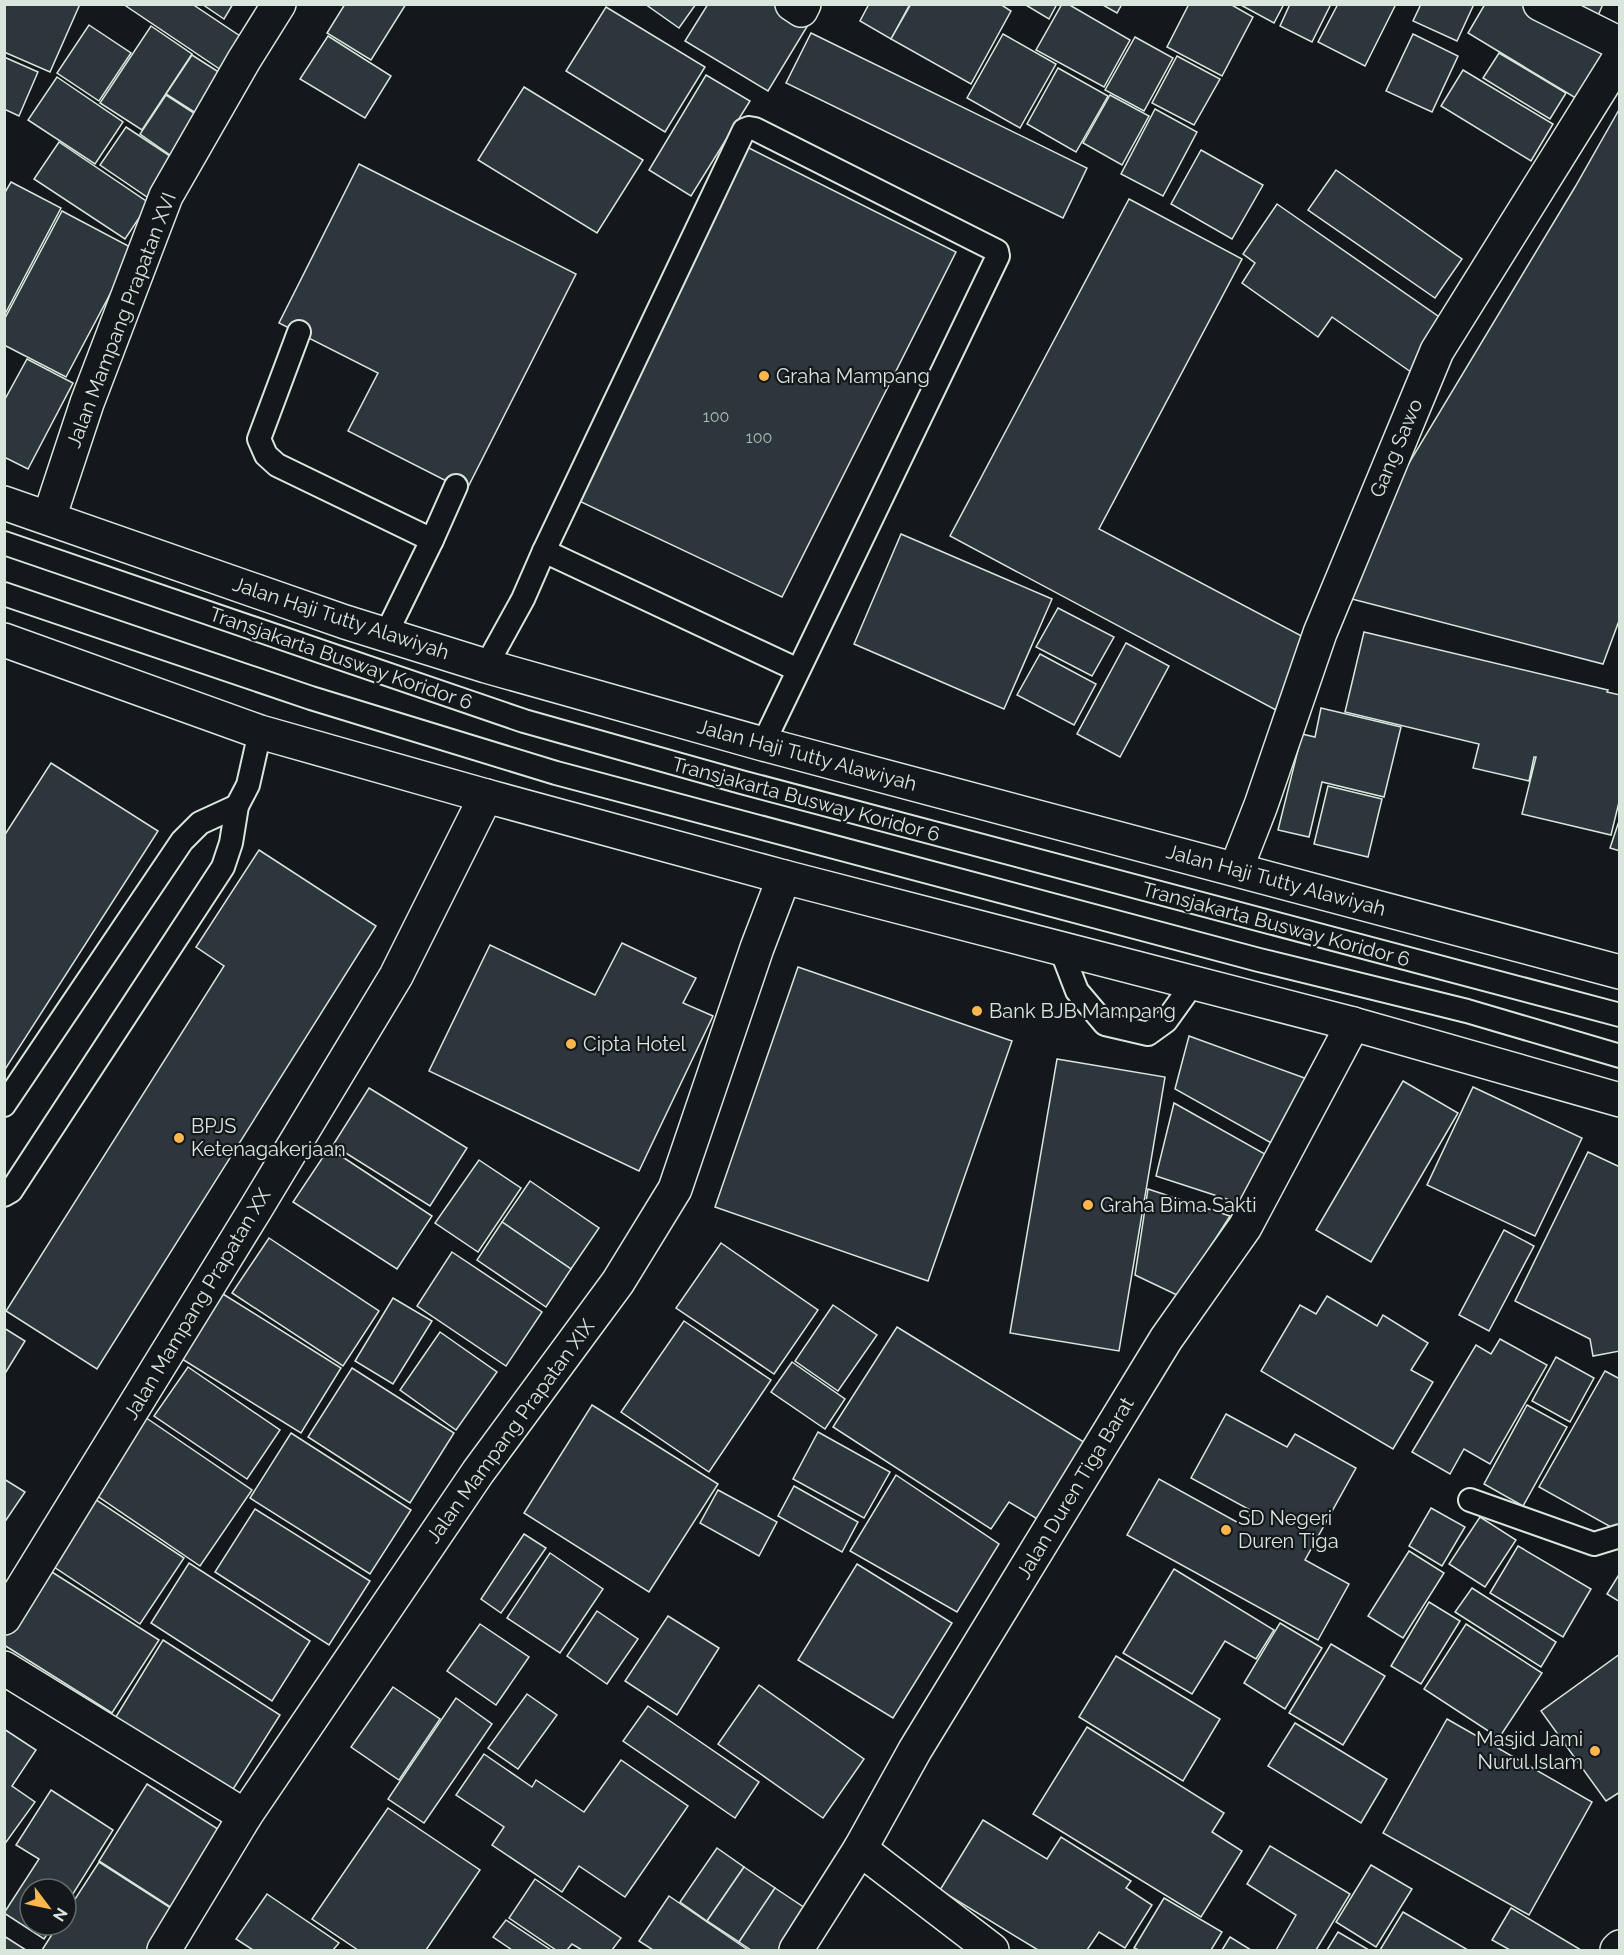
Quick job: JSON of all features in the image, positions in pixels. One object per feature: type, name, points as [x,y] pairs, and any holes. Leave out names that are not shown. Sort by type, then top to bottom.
[{"type":"street","name":"Jalan Mampang Prapatan XVI","points":[[49,518],[87,403],[166,196],[279,4]]},
{"type":"street","points":[[792,4],[801,10],[804,4]]},
{"type":"street","points":[[1540,4],[1620,44]]},
{"type":"street","name":"Gang Sawo","points":[[1236,869],[1261,805],[1320,633],[1437,351],[1620,57]]},
{"type":"street","name":"Jalan Haji Tutty Alawiyah","points":[[4,503],[345,622],[486,666],[763,744],[1620,972]]},
{"type":"street","points":[[4,640],[260,732],[784,877],[1353,1024],[1620,1100]]},
{"type":"street","name":"Jalan Mampang Prapatan XX","points":[[4,1618],[396,976],[486,796]]},
{"type":"street","name":"Jalan Mampang Prapatan XIX","points":[[164,1950],[245,1816],[478,1472],[618,1282],[675,1189],[757,948],[784,877]]},
{"type":"street","name":"Jalan Duren Tiga Barat","points":[[796,1950],[860,1849],[915,1750],[1166,1338],[1245,1227],[1353,1024]]},
{"type":"street","points":[[4,1668],[245,1816]]},
{"type":"street","points":[[860,1849],[992,1950]]},
{"type":"lane","points":[[486,666],[523,599],[544,550],[744,130],[755,129],[997,251],[998,256],[763,744]]},
{"type":"lane","points":[[299,332],[259,439],[266,455],[277,465],[432,540]]},
{"type":"lane","points":[[386,634],[456,486]]},
{"type":"lane","name":"Transjakarta Busway Koridor 6","points":[[4,543],[524,721],[753,785],[1620,1015]]},
{"type":"lane","points":[[544,550],[798,669]]},
{"type":"lane","name":"Transjakarta Busway Koridor 6","points":[[4,594],[311,698],[556,773],[1248,957],[1467,1011],[1620,1056]]},
{"type":"lane","points":[[4,1195],[11,1191],[223,867],[231,843],[237,806],[248,785],[260,732]]},
{"type":"lane","points":[[4,1105],[182,841],[200,823],[237,806]]},
{"type":"lane","points":[[1060,947],[1077,991],[1105,1024],[1148,1034],[1166,1021],[1194,982]]},
{"type":"lane","points":[[1470,1500],[1594,1544],[1620,1536]]},
{"type":"building","points":[[4,4],[80,4],[50,72],[4,52]]},
{"type":"building","points":[[123,4],[192,4],[249,42],[227,74]]},
{"type":"building","points":[[202,4],[233,4],[224,19]]},
{"type":"building","points":[[345,4],[406,4],[371,60],[327,33]]},
{"type":"building","points":[[645,4],[696,4],[679,28]]},
{"type":"building","points":[[708,4],[775,4],[808,25],[768,91],[685,41]]},
{"type":"building","points":[[869,4],[910,4],[891,39],[860,21]]},
{"type":"building","points":[[911,4],[1000,4],[1011,11],[971,84],[891,39]]},
{"type":"building","points":[[1024,4],[1057,4],[1049,19]]},
{"type":"building","points":[[1062,4],[1068,4],[1130,40],[1104,87],[1036,50]]},
{"type":"building","points":[[1101,4],[1122,4],[1117,13]]},
{"type":"building","points":[[1189,4],[1230,4],[1253,17],[1222,76],[1167,47]]},
{"type":"building","points":[[1239,4],[1284,4],[1274,23]]},
{"type":"building","points":[[1290,4],[1331,4],[1312,42],[1280,26]]},
{"type":"building","points":[[1338,4],[1396,4],[1365,66],[1318,42]]},
{"type":"building","points":[[1421,4],[1474,4],[1457,41],[1413,21]]},
{"type":"building","points":[[1485,4],[1530,4],[1614,55],[1584,103],[1468,33]]},
{"type":"building","points":[[1551,4],[1603,4],[1594,25]]},
{"type":"building","points":[[606,7],[705,67],[665,132],[566,71]]},
{"type":"building","points":[[89,25],[131,53],[99,101],[57,73]]},
{"type":"building","points":[[151,26],[192,54],[142,130],[100,103]]},
{"type":"building","points":[[811,33],[1087,168],[1063,218],[786,83]]},
{"type":"building","points":[[1003,34],[1056,64],[1020,128],[967,98]]},
{"type":"building","points":[[1413,34],[1458,56],[1432,112],[1386,91]]},
{"type":"building","points":[[328,36],[391,76],[365,118],[300,79]]},
{"type":"building","points":[[1135,37],[1173,58],[1144,111],[1105,90]]},
{"type":"building","points":[[1499,53],[1566,93],[1550,119],[1483,78]]},
{"type":"building","points":[[192,55],[228,78],[202,117],[166,94]]},
{"type":"building","points":[[1177,56],[1220,79],[1194,125],[1152,103]]},
{"type":"building","points":[[4,57],[38,72],[19,116],[4,109]]},
{"type":"building","points":[[1058,68],[1108,96],[1076,152],[1027,124]]},
{"type":"building","points":[[1463,70],[1553,124],[1531,161],[1441,106]]},
{"type":"building","points":[[706,75],[750,101],[691,196],[649,170]]},
{"type":"building","points":[[57,77],[123,122],[95,164],[28,120]]},
{"type":"building","points":[[524,87],[643,160],[597,233],[478,160]]},
{"type":"building","points":[[166,95],[200,117],[173,157],[140,134]]},
{"type":"building","points":[[1110,95],[1149,116],[1122,165],[1083,143]]},
{"type":"building","points":[[1620,108],[1620,618],[1603,664],[1348,598],[1403,473]]},
{"type":"building","points":[[1155,109],[1197,132],[1163,196],[1121,174]]},
{"type":"building","points":[[126,127],[173,158],[147,197],[100,165]]},
{"type":"building","points":[[59,142],[149,203],[125,239],[34,179]]},
{"type":"building","name":"Graha Mampang","points":[[741,144],[956,252],[782,597],[577,500]]},
{"type":"building","points":[[1201,150],[1263,185],[1232,239],[1171,204]]},
{"type":"building","points":[[359,164],[576,274],[466,491],[348,431],[378,373],[279,323]]},
{"type":"building","points":[[1336,170],[1462,259],[1435,298],[1308,210]]},
{"type":"building","points":[[11,182],[61,208],[4,316],[4,194]]},
{"type":"building","points":[[1129,199],[1242,259],[1099,529],[1313,642],[1276,710],[950,536]]},
{"type":"building","points":[[1277,204],[1445,321],[1411,372],[1332,317],[1318,337],[1242,283],[1255,263],[1243,254]]},
{"type":"building","points":[[62,211],[134,249],[66,377],[4,345],[4,320]]},
{"type":"building","points":[[27,359],[73,383],[28,469],[4,457],[4,401]]},
{"type":"building","points":[[901,534],[1052,599],[1004,709],[854,644]]},
{"type":"building","points":[[1058,608],[1114,637],[1092,676],[1036,647]]},
{"type":"building","points":[[1364,632],[1608,690],[1607,692],[1620,695],[1620,798],[1611,835],[1522,814],[1536,757],[1534,757],[1529,781],[1473,768],[1479,744],[1345,712]]},
{"type":"building","points":[[1126,643],[1169,666],[1120,757],[1077,734]]},
{"type":"building","points":[[1040,654],[1096,684],[1074,725],[1017,695]]},
{"type":"building","points":[[1321,708],[1401,727],[1384,797],[1322,782],[1309,837],[1278,830],[1302,734],[1315,737]]},
{"type":"building","points":[[51,763],[158,831],[4,1071],[4,836]]},
{"type":"building","points":[[1328,786],[1382,799],[1368,857],[1314,844]]},
{"type":"building","points":[[1620,818],[1620,851],[1610,848]]},
{"type":"building","name":"BPJS Ketenagakerjaan","points":[[259,850],[376,926],[97,1369],[6,1311],[224,966],[196,947]]},
{"type":"building","name":"Cipta Hotel","points":[[622,943],[696,978],[683,1003],[713,1016],[639,1171],[429,1071],[490,945],[595,995]]},
{"type":"building","points":[[798,967],[1012,1041],[928,1281],[715,1207]]},
{"type":"building","points":[[1189,1036],[1310,1080],[1275,1145],[1175,1089]]},
{"type":"building","name":"Graha Bima Sakti","points":[[1057,1059],[1165,1077],[1119,1351],[1010,1333]]},
{"type":"building","points":[[1403,1081],[1458,1113],[1371,1262],[1316,1230]]},
{"type":"building","points":[[1473,1087],[1582,1138],[1535,1236],[1427,1185]]},
{"type":"building","points":[[369,1088],[467,1148],[430,1206],[333,1145]]},
{"type":"building","points":[[1174,1103],[1272,1158],[1242,1204],[1156,1176]]},
{"type":"building","points":[[329,1148],[432,1216],[397,1269],[293,1202]]},
{"type":"building","points":[[1588,1152],[1620,1167],[1620,1351],[1593,1356],[1590,1339],[1515,1301]]},
{"type":"building","points":[[479,1160],[521,1188],[478,1252],[435,1223]]},
{"type":"building","points":[[530,1181],[599,1228],[571,1269],[502,1222]]},
{"type":"building","points":[[1148,1189],[1230,1216],[1179,1296],[1135,1275]]},
{"type":"building","points":[[502,1222],[571,1269],[546,1307],[477,1260]]},
{"type":"building","points":[[1504,1230],[1534,1246],[1489,1331],[1459,1315]]},
{"type":"building","points":[[269,1238],[379,1311],[343,1366],[232,1293]]},
{"type":"building","points":[[721,1243],[818,1310],[774,1374],[676,1308]]},
{"type":"building","points":[[452,1252],[542,1312],[506,1366],[417,1306]]},
{"type":"building","points":[[223,1294],[341,1368],[301,1433],[182,1359]]},
{"type":"building","points":[[1327,1296],[1377,1326],[1383,1315],[1428,1343],[1411,1370],[1433,1382],[1393,1449],[1261,1371],[1300,1305],[1316,1314]]},
{"type":"building","points":[[393,1298],[432,1321],[393,1384],[355,1361]]},
{"type":"building","points":[[833,1305],[877,1335],[838,1391],[795,1361]]},
{"type":"building","points":[[684,1321],[771,1380],[709,1472],[621,1412]]},
{"type":"building","points":[[897,1327],[1087,1444],[1039,1520],[1009,1502],[991,1529],[833,1427]]},
{"type":"building","points":[[4,1328],[25,1341],[4,1375]]},
{"type":"building","points":[[440,1332],[497,1372],[456,1430],[400,1390]]},
{"type":"building","points":[[1500,1339],[1547,1365],[1490,1464],[1464,1449],[1450,1474],[1412,1452],[1476,1345],[1491,1354]]},
{"type":"building","points":[[1556,1357],[1594,1378],[1570,1422],[1532,1401]]},
{"type":"building","points":[[792,1362],[845,1399],[825,1429],[771,1392]]},
{"type":"building","points":[[188,1367],[280,1430],[247,1479],[154,1416]]},
{"type":"building","points":[[352,1368],[454,1433],[410,1503],[308,1437]]},
{"type":"building","points":[[1605,1371],[1620,1379],[1620,1532],[1539,1487]]},
{"type":"building","points":[[592,1405],[718,1484],[649,1592],[524,1513]]},
{"type":"building","points":[[1527,1405],[1567,1427],[1523,1506],[1484,1484]]},
{"type":"building","points":[[139,1413],[252,1490],[200,1566],[87,1489]]},
{"type":"building","name":"SD Negeri Duren Tiga","points":[[1226,1414],[1287,1447],[1295,1434],[1356,1468],[1305,1560],[1349,1584],[1318,1640],[1127,1535],[1159,1479],[1244,1526],[1252,1511],[1191,1478]]},
{"type":"building","points":[[818,1432],[890,1472],[864,1518],[793,1479]]},
{"type":"building","points":[[291,1433],[411,1510],[370,1574],[250,1498]]},
{"type":"building","points":[[896,1475],[999,1544],[957,1612],[850,1551]]},
{"type":"building","points":[[4,1479],[25,1492],[4,1523]]},
{"type":"building","points":[[794,1486],[858,1522],[842,1552],[778,1516]]},
{"type":"building","points":[[718,1490],[777,1522],[759,1556],[700,1523]]},
{"type":"building","points":[[89,1495],[184,1558],[140,1624],[45,1561]]},
{"type":"building","points":[[1431,1508],[1465,1527],[1442,1566],[1409,1546]]},
{"type":"building","points":[[255,1509],[370,1581],[329,1645],[215,1572]]},
{"type":"building","points":[[1480,1517],[1516,1540],[1485,1587],[1449,1564]]},
{"type":"building","points":[[524,1534],[546,1548],[501,1613],[481,1599]]},
{"type":"building","points":[[1518,1546],[1591,1589],[1563,1637],[1490,1593]]},
{"type":"building","points":[[1409,1551],[1444,1573],[1403,1638],[1368,1616]]},
{"type":"building","points":[[550,1553],[603,1589],[560,1653],[507,1618]]},
{"type":"building","points":[[189,1563],[310,1641],[272,1701],[151,1623]]},
{"type":"building","points":[[857,1564],[952,1623],[893,1718],[798,1660]]},
{"type":"building","points":[[44,1567],[159,1640],[112,1713],[4,1645],[4,1628]]},
{"type":"building","points":[[1174,1569],[1274,1630],[1256,1659],[1225,1641],[1192,1694],[1123,1653]]},
{"type":"building","points":[[1620,1573],[1620,1602],[1607,1594]]},
{"type":"building","points":[[1472,1588],[1556,1642],[1541,1667],[1455,1612]]},
{"type":"building","points":[[1429,1602],[1460,1621],[1421,1684],[1391,1666]]},
{"type":"building","points":[[597,1611],[638,1639],[607,1684],[567,1656]]},
{"type":"building","points":[[668,1616],[719,1648],[677,1715],[625,1681]]},
{"type":"building","points":[[1280,1623],[1322,1648],[1285,1709],[1244,1683]]},
{"type":"building","points":[[480,1624],[529,1657],[496,1705],[447,1671]]},
{"type":"building","points":[[1466,1624],[1542,1673],[1499,1738],[1424,1689]]},
{"type":"building","points":[[163,1640],[280,1715],[230,1794],[114,1720]]},
{"type":"building","points":[[1331,1644],[1385,1676],[1343,1745],[1289,1713]]},
{"type":"building","name":"Masjid Jami Nurul Islam","points":[[1620,1654],[1620,1792],[1606,1801],[1541,1711]]},
{"type":"building","points":[[1116,1656],[1220,1719],[1183,1781],[1079,1717]]},
{"type":"building","points":[[759,1685],[864,1759],[823,1818],[718,1744]]},
{"type":"building","points":[[393,1687],[440,1719],[399,1780],[351,1747]]},
{"type":"building","points":[[527,1694],[557,1715],[518,1769],[488,1748]]},
{"type":"building","points":[[456,1698],[492,1724],[424,1823],[388,1799]]},
{"type":"building","points":[[648,1706],[759,1782],[735,1818],[623,1741]]},
{"type":"building","points":[[1447,1719],[1592,1802],[1529,1915],[1383,1833]]},
{"type":"building","points":[[1295,1723],[1387,1779],[1361,1823],[1268,1766]]},
{"type":"building","points":[[1087,1727],[1224,1813],[1212,1832],[1242,1851],[1201,1917],[1033,1814]]},
{"type":"building","points":[[4,1729],[36,1750],[12,1786],[35,1802],[4,1845]]},
{"type":"building","points":[[484,1754],[532,1787],[536,1780],[584,1812],[621,1760],[688,1806],[625,1897],[579,1866],[562,1892],[492,1845],[504,1827],[456,1795]]},
{"type":"building","points":[[147,1784],[221,1831],[172,1908],[99,1861]]},
{"type":"building","points":[[51,1790],[113,1830],[78,1886],[78,1877],[27,1877],[39,1859],[16,1845]]},
{"type":"building","points":[[388,1808],[480,1870],[426,1950],[358,1950],[312,1919]]},
{"type":"building","points":[[983,1820],[1047,1859],[1061,1837],[1131,1881],[1126,1888],[1152,1905],[1125,1948],[1099,1932],[1087,1950],[1038,1950],[940,1890]]},
{"type":"building","points":[[1270,1846],[1350,1894],[1316,1950],[1276,1950],[1296,1915],[1247,1884]]},
{"type":"building","points":[[717,1848],[744,1867],[707,1921],[680,1902]]},
{"type":"building","points":[[99,1862],[177,1912],[153,1950],[42,1950],[50,1937],[78,1937],[78,1894]]},
{"type":"building","points":[[1371,1865],[1412,1889],[1376,1947],[1336,1922]]},
{"type":"building","points":[[744,1867],[775,1888],[739,1942],[707,1921]]},
{"type":"building","points":[[535,1879],[621,1938],[612,1950],[582,1950],[572,1944],[567,1950],[556,1950],[509,1918]]},
{"type":"building","points":[[775,1888],[808,1910],[781,1950],[751,1950],[739,1942]]},
{"type":"building","points":[[18,1891],[18,1922],[4,1913]]},
{"type":"building","points":[[267,1894],[339,1943],[333,1950],[253,1950],[236,1939]]},
{"type":"building","points":[[669,1896],[748,1950],[653,1950],[639,1941]]},
{"type":"building","points":[[1164,1898],[1222,1932],[1211,1950],[1139,1950],[1134,1948]]},
{"type":"building","points":[[1511,1908],[1581,1950],[1510,1950],[1492,1940]]},
{"type":"building","points":[[1403,1912],[1468,1950],[1380,1950]]},
{"type":"building","points":[[506,1920],[551,1950],[512,1950],[493,1937]]},
{"type":"building","points":[[1338,1932],[1369,1950],[1327,1950]]},
{"type":"building","points":[[4,1936],[26,1950],[4,1950]]},
{"type":"building","points":[[1230,1937],[1251,1950],[1222,1950]]},
{"type":"place","name":"Graha Mampang","points":[[764,376]]},
{"type":"place","name":"Bank BJB Mampang","points":[[977,1011]]},
{"type":"place","name":"Cipta Hotel","points":[[571,1044]]},
{"type":"place","name":"BPJS Ketenagakerjaan","points":[[179,1138]]},
{"type":"place","name":"Graha Bima Sakti","points":[[1088,1205]]},
{"type":"place","name":"SD Negeri Duren Tiga","points":[[1226,1530]]},
{"type":"place","name":"Masjid Jami Nurul Islam","points":[[1595,1751]]}]
